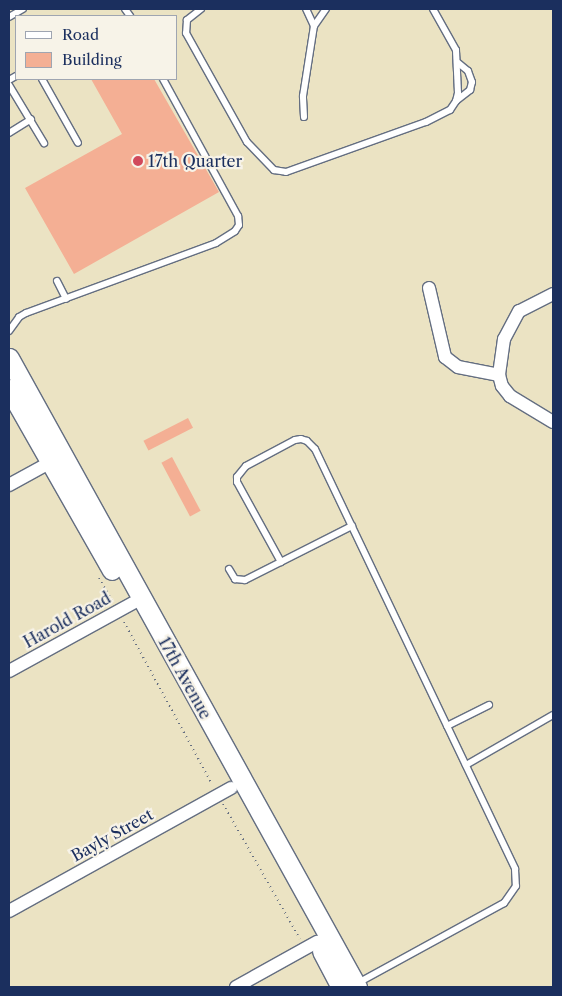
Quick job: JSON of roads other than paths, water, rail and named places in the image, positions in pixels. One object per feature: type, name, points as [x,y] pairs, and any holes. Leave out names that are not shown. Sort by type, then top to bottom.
[{"type":"main road","name":"17th Avenue","points":[[12,363],[130,604],[225,791],[311,946],[351,987]]},
{"type":"main road","name":"17th Avenue","points":[[9,388],[130,604],[351,987]]},
{"type":"street","points":[[429,288],[444,357],[458,367],[499,375]]},
{"type":"street","points":[[553,294],[519,311],[504,339],[499,375],[502,386],[510,396],[553,422]]},
{"type":"street","points":[[9,485],[51,462]]},
{"type":"street","name":"Harold Road","points":[[9,671],[130,604]]},
{"type":"street","name":"Bayly Street","points":[[9,912],[225,791]]},
{"type":"street","points":[[236,987],[311,946]]},
{"type":"lane","points":[[9,17],[23,9]]},
{"type":"lane","points":[[201,9],[187,20],[186,33],[247,142],[268,165],[279,172],[286,172],[426,122],[450,110],[458,93],[456,62],[452,41],[433,9]]},
{"type":"lane","points":[[306,9],[314,26]]},
{"type":"lane","points":[[304,117],[304,90],[314,26],[326,9]]},
{"type":"lane","points":[[456,62],[468,71],[472,82],[470,90],[456,100]]},
{"type":"lane","points":[[43,80],[78,143]]},
{"type":"lane","points":[[9,331],[19,318],[26,313],[216,243],[231,235],[239,225],[238,216],[165,80]]},
{"type":"lane","points":[[9,85],[44,143]]},
{"type":"lane","points":[[9,133],[31,119]]},
{"type":"lane","points":[[57,281],[66,299]]},
{"type":"lane","points":[[281,562],[237,482],[237,477],[246,466],[294,440],[307,441],[316,449],[448,726],[512,863],[516,881],[513,894],[504,904],[351,987]]},
{"type":"lane","points":[[229,569],[235,579],[240,581],[352,526]]},
{"type":"lane","points":[[448,726],[489,705]]},
{"type":"lane","points":[[466,765],[553,715]]},
{"type":"place","name":"17th Quarter","points":[[138,161]]}]
